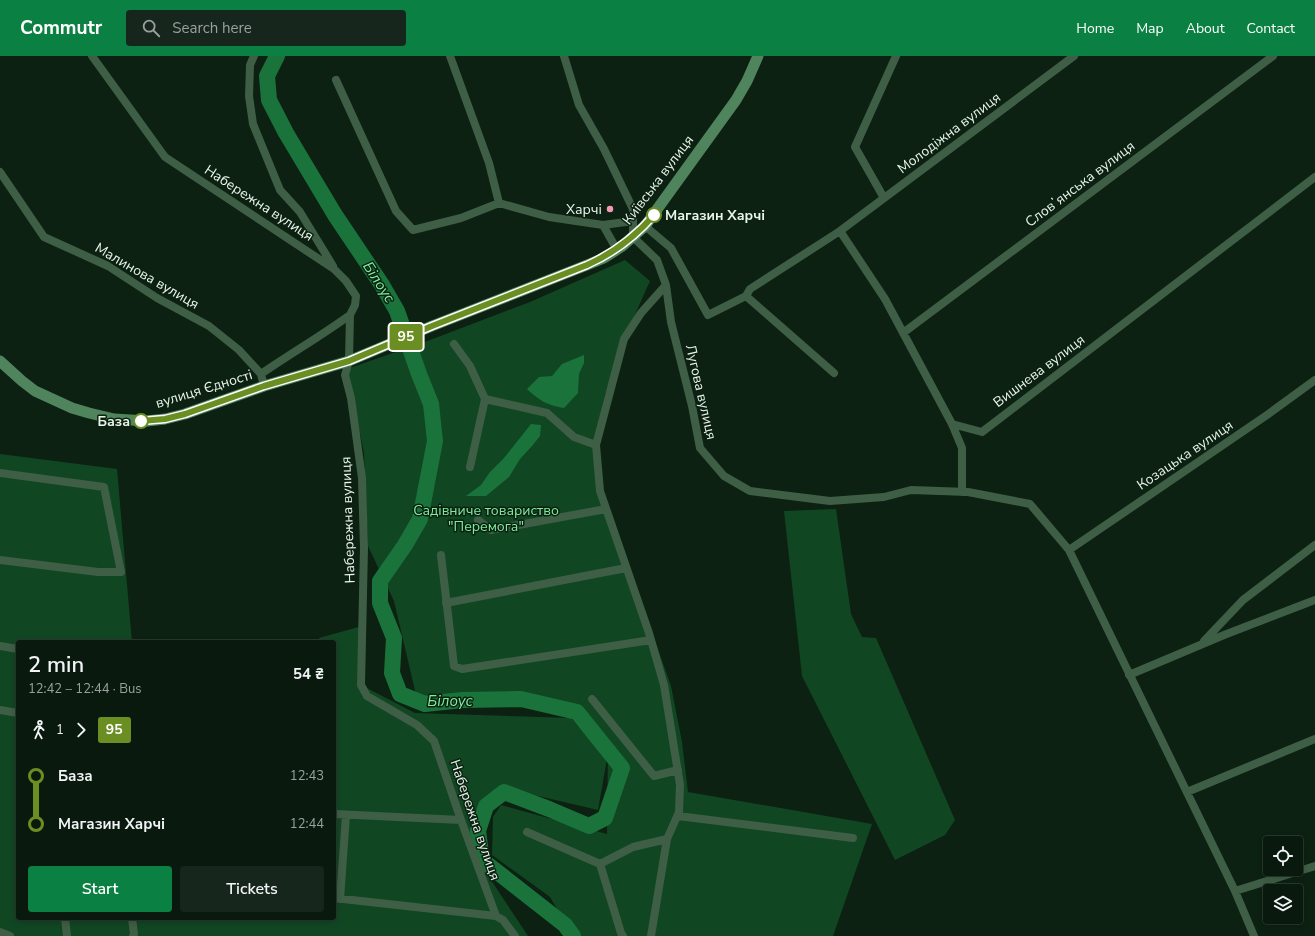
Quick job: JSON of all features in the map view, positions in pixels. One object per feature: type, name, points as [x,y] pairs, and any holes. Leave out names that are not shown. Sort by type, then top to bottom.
[{"type":"main road","name":"Київська вулиця","points":[[378,349],[604,258],[633,237],[645,226],[736,100],[747,81],[756,58]]},
{"type":"main road","name":"вулиця Єдності","points":[[0,361],[35,391],[52,399],[89,413],[130,420],[147,421],[165,419],[185,414],[264,386],[349,361],[378,349]]},
{"type":"street","points":[[254,56],[250,65],[249,96],[253,124],[280,190],[300,212],[334,269]]},
{"type":"street","points":[[450,56],[489,163],[499,203]]},
{"type":"street","points":[[564,56],[580,105],[604,149],[633,209],[633,237]]},
{"type":"street","points":[[884,198],[855,147],[896,56]]},
{"type":"street","name":"Молодіжна вулиця","points":[[645,226],[671,248],[708,315],[746,296],[750,288],[840,231],[1074,56]]},
{"type":"street","name":"Словʼянська вулиця","points":[[903,333],[1273,56]]},
{"type":"street","name":"Набережна вулиця","points":[[95,57],[165,157],[334,269],[346,281],[356,296],[355,304],[350,315],[349,361],[345,375],[351,398],[362,486],[364,548],[361,685],[367,696],[417,725],[434,741],[496,916]]},
{"type":"street","points":[[336,80],[396,210],[413,230],[461,218],[499,203],[549,217],[603,225],[633,221]]},
{"type":"street","name":"Малинова вулиця","points":[[0,172],[44,237],[108,266],[157,298],[209,326],[239,350],[261,374],[264,386]]},
{"type":"street","name":"Вишнева вулиця","points":[[952,424],[982,432],[1315,177]]},
{"type":"street","points":[[603,225],[616,250]]},
{"type":"street","points":[[840,231],[885,299],[952,424],[962,448],[962,492]]},
{"type":"street","name":"Лугова вулиця","points":[[633,237],[657,260],[666,285],[671,322],[692,406],[700,448],[724,476],[750,491],[830,501],[884,497],[911,490],[962,492],[1030,504],[1069,550],[1235,891],[1254,936]]},
{"type":"street","points":[[652,936],[667,840],[679,812],[680,785],[664,685],[651,640],[600,491],[596,445],[624,339],[641,314],[666,285]]},
{"type":"street","points":[[746,296],[834,373]]},
{"type":"street","points":[[261,374],[350,315]]},
{"type":"street","points":[[454,344],[470,366],[485,399],[470,467]]},
{"type":"street","name":"Козацька вулиця","points":[[1069,550],[1267,415],[1315,380]]},
{"type":"street","points":[[485,399],[547,413],[574,437],[596,445]]},
{"type":"street","points":[[0,473],[104,487],[121,572],[98,572],[0,560]]},
{"type":"street","points":[[478,520],[491,530],[606,509]]},
{"type":"street","points":[[1201,644],[1243,600],[1315,545]]},
{"type":"street","points":[[441,555],[454,666],[462,669],[651,640]]},
{"type":"street","points":[[446,603],[626,568]]},
{"type":"street","points":[[1130,675],[1201,644],[1315,600]]},
{"type":"street","points":[[0,646],[16,649]]},
{"type":"street","points":[[592,699],[654,776],[678,770]]},
{"type":"street","points":[[0,710],[16,713]]},
{"type":"street","points":[[1187,792],[1315,739]]},
{"type":"street","points":[[336,814],[461,820]]},
{"type":"street","points":[[346,814],[337,899],[496,916],[503,920],[515,936]]},
{"type":"street","points":[[678,816],[853,838]]},
{"type":"street","points":[[527,832],[600,864],[623,936]]},
{"type":"street","points":[[600,864],[633,847],[667,840]]},
{"type":"street","points":[[1235,891],[1315,866]]},
{"type":"street","points":[[65,920],[67,936]]},
{"type":"street","points":[[132,920],[133,936]]},
{"type":"street","points":[[0,932],[10,936]]},
{"type":"green space","name":"Садівниче товариство \"Перемога\"","points":[[625,260],[650,281],[624,339],[605,395],[599,422],[594,468],[671,686],[682,742],[688,792],[872,824],[833,936],[573,936],[550,897],[492,855],[493,817],[501,805],[607,834],[608,744],[585,716],[561,702],[479,698],[417,699],[394,601],[368,546],[364,453],[347,369],[430,340],[530,302]]},
{"type":"green space","points":[[0,454],[117,469],[132,640],[16,640],[16,920],[336,920],[336,640],[320,640],[319,638],[362,626],[361,685],[415,713],[571,718],[607,759],[598,810],[499,787],[470,822],[479,862],[528,936],[0,936]]},
{"type":"green space","points":[[836,509],[851,614],[862,637],[876,638],[955,820],[945,835],[895,860],[802,676],[784,511]]},
{"type":"shaded area","points":[[584,355],[584,363],[579,374],[578,393],[564,408],[544,402],[527,389],[539,377],[552,376],[562,364]]},
{"type":"shaded area","points":[[531,424],[541,425],[540,436],[520,459],[509,477],[486,496],[466,496],[481,485],[490,472],[504,458]]},
{"type":"waterway","name":"Білоус","points":[[277,56],[267,76],[269,100],[286,133],[335,215],[382,285],[397,311],[431,404],[435,441],[420,519],[405,545],[380,581],[380,603],[394,638],[392,673],[400,694],[425,704],[463,700],[521,699],[577,712],[622,768],[605,818],[589,826],[504,792],[486,806],[478,831],[482,860],[565,925],[573,936]]},
{"type":"bus line","name":"95","points":[[141,421],[165,419],[185,414],[264,386],[349,361],[432,326],[604,258],[633,237],[654,215]]},
{"type":"place","name":"Харчі","points":[[610,209]]},
{"type":"place","name":"Магазин Харчі","points":[[654,215]]},
{"type":"place","name":"База","points":[[141,421]]}]
